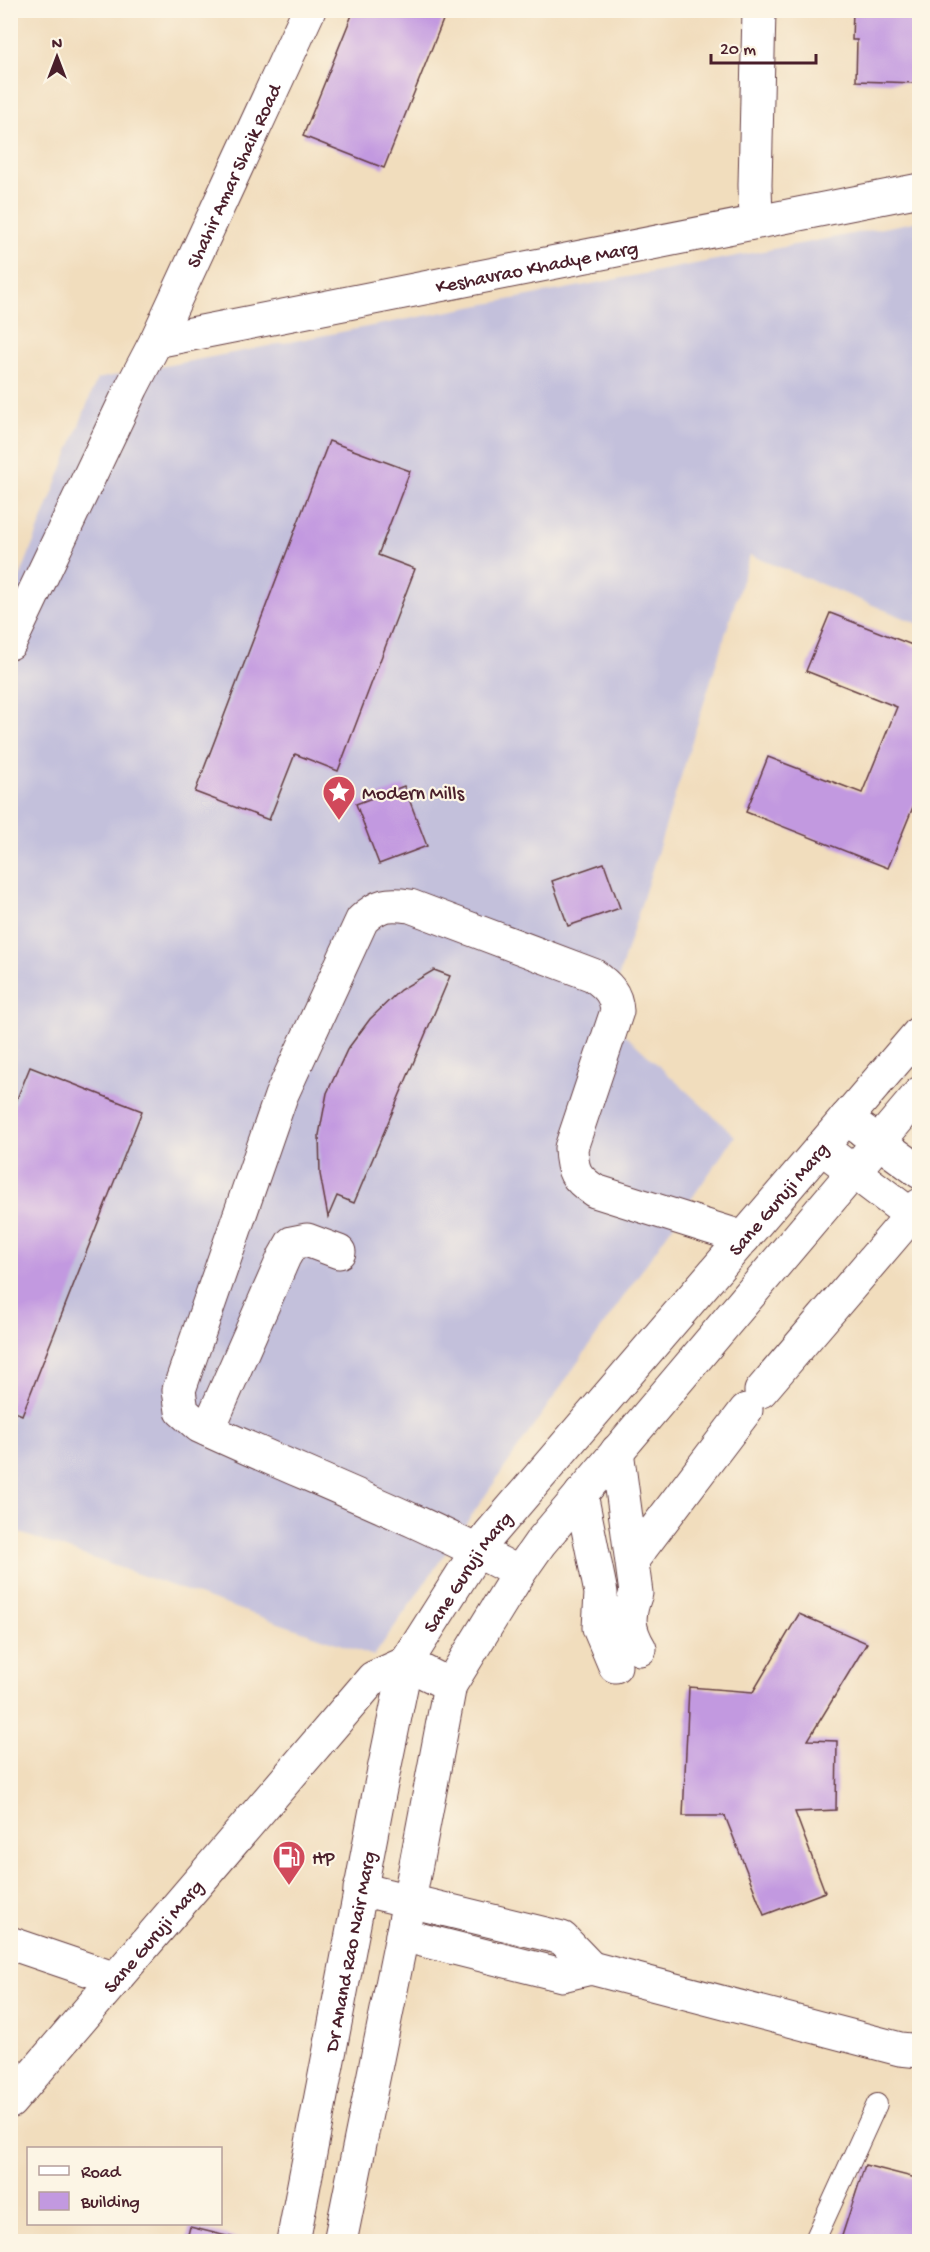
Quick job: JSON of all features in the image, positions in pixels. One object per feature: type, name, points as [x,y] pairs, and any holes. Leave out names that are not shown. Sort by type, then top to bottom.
[{"type":"street","name":"Shahir Amar Shaik Road","points":[[10,643],[156,340],[309,10]]},
{"type":"street","points":[[756,222],[759,10]]},
{"type":"street","name":"Keshavrao Khadye Marg","points":[[156,340],[920,190]]},
{"type":"street","points":[[519,1574],[477,1551],[199,1426],[182,1411],[179,1390],[281,1096],[362,920],[374,908],[391,903],[410,906],[592,975],[608,986],[617,1000],[617,1011],[572,1148],[572,1167],[581,1182],[595,1191],[744,1238]]},
{"type":"street","name":"Sane Guruji Marg","points":[[10,2102],[373,1678],[406,1663],[477,1551],[920,1032]]},
{"type":"street","name":"Sane Guruji Marg","points":[[450,1685],[540,1543],[920,1093]]},
{"type":"street","points":[[846,1118],[920,1172]]},
{"type":"street","points":[[633,1559],[752,1407],[915,1210],[853,1171],[821,1147]]},
{"type":"street","points":[[208,1430],[292,1243],[307,1240],[339,1252]]},
{"type":"street","points":[[581,1494],[601,1593],[599,1628],[627,1657],[633,1638],[628,1615],[636,1593],[617,1451]]},
{"type":"street","points":[[340,2241],[450,1685],[406,1663]]},
{"type":"street","name":"Dr Anand Rao Nair Marg","points":[[293,2241],[406,1663]]},
{"type":"street","points":[[360,1889],[562,1938],[591,1968]]},
{"type":"street","points":[[402,1935],[561,1974],[591,1968],[900,2049],[920,2051]]},
{"type":"street","points":[[10,1943],[116,1979]]},
{"type":"lane","points":[[814,2241],[877,2104]]},
{"type":"shaded area","name":"Modern Mills","points":[[919,221],[919,624],[750,555],[606,1017],[735,1136],[374,1656],[11,1530],[10,603],[97,379]]},
{"type":"building","points":[[354,10],[447,10],[384,168],[303,136]]},
{"type":"building","points":[[853,10],[918,10],[916,83],[856,81],[857,40],[852,40]]},
{"type":"building","points":[[329,441],[410,471],[378,555],[415,569],[338,771],[295,754],[269,820],[195,792]]},
{"type":"building","points":[[830,613],[920,648],[920,790],[888,868],[746,812],[768,757],[862,793],[897,707],[806,671]]},
{"type":"building","points":[[404,786],[427,846],[379,864],[356,804]]},
{"type":"building","points":[[604,863],[620,908],[568,926],[552,881]]},
{"type":"building","points":[[434,970],[450,976],[354,1203],[337,1196],[328,1217],[320,1174],[319,1135],[327,1093],[347,1050],[370,1019],[400,990]]},
{"type":"building","points":[[30,1067],[142,1111],[22,1415],[10,1410],[10,1116]]},
{"type":"building","points":[[799,1614],[867,1643],[808,1740],[837,1741],[836,1810],[795,1812],[825,1892],[764,1915],[725,1816],[683,1816],[689,1687],[753,1692]]},
{"type":"building","points":[[865,2165],[920,2179],[920,2218],[912,2242],[840,2242]]},
{"type":"building","points":[[190,2227],[247,2241],[247,2242],[186,2242]]},
{"type":"place","name":"Modern Mills","points":[[339,821]]},
{"type":"place","name":"HP","points":[[289,1886]]}]
